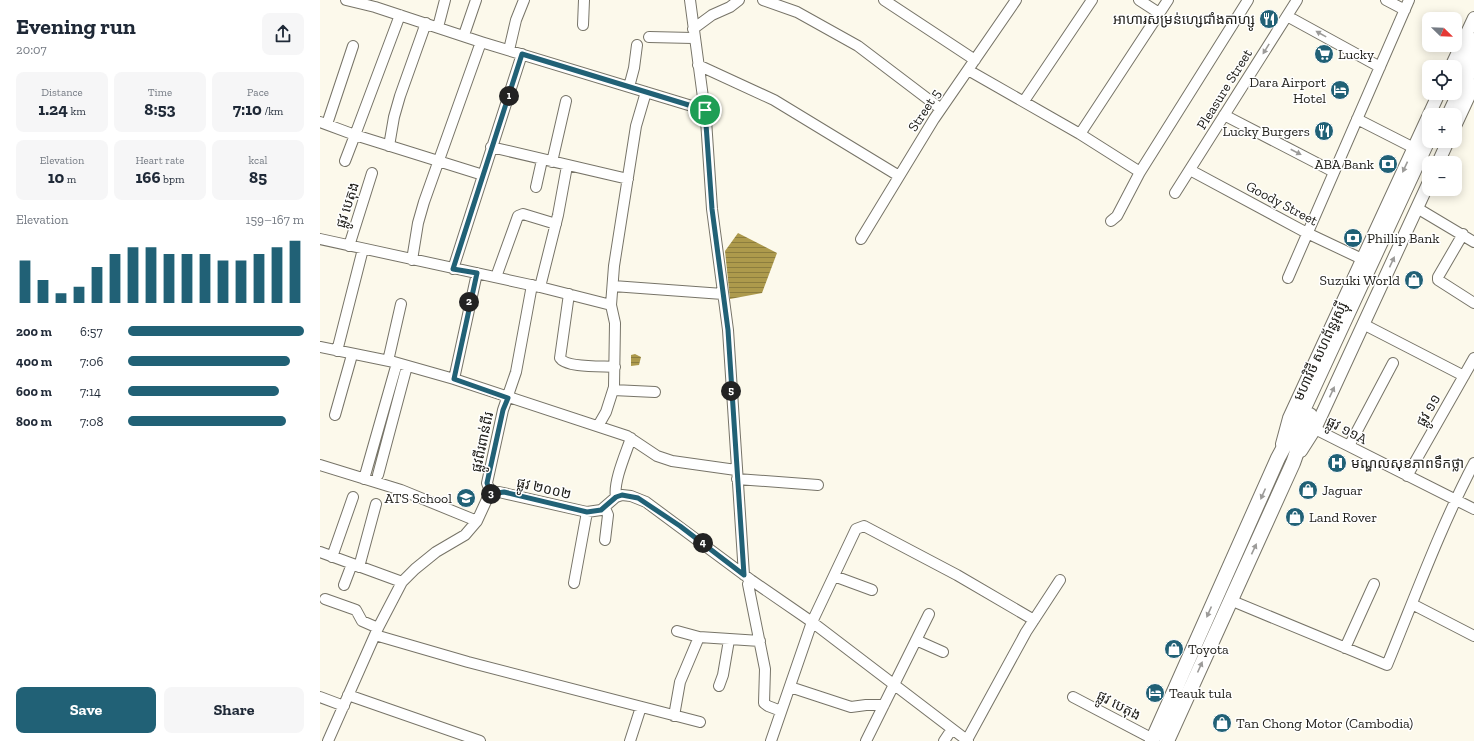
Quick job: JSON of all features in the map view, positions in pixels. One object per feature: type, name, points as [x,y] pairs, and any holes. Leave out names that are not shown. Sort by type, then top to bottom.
[{"type":"highway","points":[[1462,66],[1474,40]]},
{"type":"highway","points":[[1453,108],[1474,62]]},
{"type":"highway","points":[[1357,314],[1422,146]]},
{"type":"highway","points":[[1357,314],[1440,148]]},
{"type":"highway","name":"មហាវិថី សហព័ន្ធរុស្ស៊ី","points":[[1152,740],[1278,458],[1357,314]]},
{"type":"highway","name":"មហាវិថី សហព័ន្ធរុស្ស៊ី","points":[[1167,741],[1293,463],[1307,423],[1357,314]]},
{"type":"main road","points":[[1454,60],[1474,18]]},
{"type":"main road","points":[[1462,111],[1474,85]]},
{"type":"main road","name":"មហាវិថី សហព័ន្ធរុស្ស៊ី","points":[[1278,458],[1289,418],[1414,148],[1422,140]]},
{"type":"main road","name":"មហាវិថី សហព័ន្ធរុស្ស៊ី","points":[[1293,463],[1315,429],[1357,314],[1423,196]]},
{"type":"street","points":[[346,0],[400,15],[481,42],[705,110]]},
{"type":"street","points":[[438,27],[445,0]]},
{"type":"street","points":[[464,36],[476,0]]},
{"type":"street","points":[[508,50],[516,20],[524,0]]},
{"type":"street","points":[[583,25],[584,0]]},
{"type":"street","points":[[690,0],[693,34],[705,110],[712,209],[728,330],[736,475],[747,577],[766,669],[764,703],[781,711]]},
{"type":"street","points":[[649,37],[693,34],[712,15],[730,7],[739,0]]},
{"type":"street","points":[[763,0],[797,12],[858,46],[941,109]]},
{"type":"street","points":[[884,0],[975,60]]},
{"type":"street","name":"Street 5","points":[[861,240],[941,109],[1016,0]]},
{"type":"street","points":[[1024,102],[1092,0]]},
{"type":"street","points":[[1139,0],[1159,13]]},
{"type":"street","points":[[1080,134],[1168,0]]},
{"type":"street","points":[[1111,221],[1117,216],[1140,172],[1248,0]]},
{"type":"street","name":"Pleasure Street","points":[[1175,193],[1297,0]]},
{"type":"street","points":[[1386,0],[1404,10]]},
{"type":"street","points":[[1288,278],[1409,0]]},
{"type":"street","points":[[345,161],[400,15]]},
{"type":"street","points":[[1287,16],[1380,67]]},
{"type":"street","points":[[389,146],[394,117],[400,96],[426,23]]},
{"type":"street","points":[[412,260],[418,223],[481,42]]},
{"type":"street","points":[[629,86],[634,68],[637,45]]},
{"type":"street","points":[[353,46],[323,123],[355,135],[483,175]]},
{"type":"street","points":[[453,269],[522,54]]},
{"type":"street","points":[[698,65],[774,100],[899,176]]},
{"type":"street","points":[[968,70],[1080,134],[1140,172]]},
{"type":"street","points":[[598,426],[606,412],[613,390],[616,323],[611,305],[614,266],[636,126],[646,92]]},
{"type":"street","points":[[536,187],[547,161],[566,101]]},
{"type":"street","points":[[1224,115],[1334,172]]},
{"type":"street","points":[[1357,119],[1414,148]]},
{"type":"street","points":[[491,147],[567,166],[628,179]]},
{"type":"street","name":"ផ្លូវពីរពាន់ពីរ","points":[[491,494],[487,483],[503,410],[508,398],[519,358],[536,286],[556,224],[567,166]]},
{"type":"street","name":"Goody Street","points":[[1190,170],[1307,233],[1362,259]]},
{"type":"street","name":"ផ្លូវ បេតុង","points":[[349,246],[372,173]]},
{"type":"street","points":[[1417,208],[1474,242]]},
{"type":"street","points":[[496,277],[518,216],[523,214],[556,224]]},
{"type":"street","points":[[1462,234],[1438,277],[1438,280],[1474,303]]},
{"type":"street","points":[[320,239],[536,286],[611,305]]},
{"type":"street","points":[[337,351],[363,249]]},
{"type":"street","points":[[454,379],[477,273]]},
{"type":"street","points":[[613,286],[723,294]]},
{"type":"street","points":[[569,294],[560,358],[561,361],[568,364],[615,367]]},
{"type":"street","points":[[378,475],[398,364],[401,304]]},
{"type":"street","points":[[1357,314],[1464,376]]},
{"type":"street","points":[[320,347],[398,364],[454,379],[632,438],[657,456],[672,461],[736,475],[818,485]]},
{"type":"street","points":[[335,415],[352,355]]},
{"type":"street","name":"ផ្លូវ ១១","points":[[1407,476],[1474,358]]},
{"type":"street","points":[[1349,446],[1393,363]]},
{"type":"street","points":[[364,479],[398,364]]},
{"type":"street","points":[[613,390],[655,392]]},
{"type":"street","name":"ផ្លូវ ១១A","points":[[1315,429],[1474,509]]},
{"type":"street","points":[[616,497],[616,483],[632,438]]},
{"type":"street","points":[[1230,600],[1387,665],[1454,500],[1474,463]]},
{"type":"street","points":[[320,465],[401,490],[477,520]]},
{"type":"street","name":"ផ្លូវ ២០០២","points":[[491,494],[504,492],[587,512],[605,508]]},
{"type":"street","points":[[328,741],[377,632],[402,582],[414,569],[436,552],[465,535],[477,520],[486,500],[491,494]]},
{"type":"street","points":[[332,557],[353,496]]},
{"type":"street","points":[[605,540],[608,515],[605,508],[616,497],[631,496],[646,502],[747,577],[812,622],[894,686],[968,740],[1026,632],[1060,580]]},
{"type":"street","points":[[344,585],[356,565],[376,504]]},
{"type":"street","points":[[574,583],[587,512]]},
{"type":"street","points":[[771,741],[812,622],[856,529],[864,526],[957,575],[1034,620]]},
{"type":"street","points":[[320,552],[402,582]]},
{"type":"street","points":[[834,576],[872,590]]},
{"type":"street","points":[[1345,648],[1374,584]]},
{"type":"street","points":[[325,599],[356,610],[362,621],[377,632],[472,663],[700,722]]},
{"type":"street","points":[[1412,604],[1474,636]]},
{"type":"street","points":[[866,741],[929,614]]},
{"type":"street","points":[[677,631],[699,637],[760,641]]},
{"type":"street","points":[[674,716],[680,682],[699,637]]},
{"type":"street","points":[[719,686],[723,674],[729,640]]},
{"type":"street","points":[[916,640],[943,652]]},
{"type":"street","points":[[790,687],[851,707],[884,705]]},
{"type":"street","points":[[348,695],[480,741]]},
{"type":"street","points":[[320,697],[344,706]]},
{"type":"street","name":"ផ្លូវ បេតុង","points":[[1073,697],[1152,740]]},
{"type":"street","points":[[630,741],[641,706]]},
{"type":"street","points":[[944,741],[952,729]]},
{"type":"shaded area","points":[[738,233],[777,253],[762,293],[730,299],[725,251]]},
{"type":"shaded area","points":[[635,354],[641,357],[639,365],[631,366],[631,355]]},
{"type":"place","name":"អាហារសម្រន់ហ្សេជាំងតាហ្សូ","points":[[1269,19]]},
{"type":"place","name":"Lucky","points":[[1324,54]]},
{"type":"place","name":"Dara Airport Hotel","points":[[1340,90]]},
{"type":"place","name":"Lucky Burgers","points":[[1324,131]]},
{"type":"place","name":"ABA Bank","points":[[1388,164]]},
{"type":"place","name":"Phillip Bank","points":[[1353,238]]},
{"type":"place","name":"Suzuki World","points":[[1414,280]]},
{"type":"place","name":"មណ្ឌលសុខភាពទឹកថ្លា","points":[[1337,463]]},
{"type":"place","name":"Jaguar","points":[[1308,490]]},
{"type":"place","name":"ATS School","points":[[466,498]]},
{"type":"place","name":"Land Rover","points":[[1295,517]]},
{"type":"place","name":"Toyota","points":[[1174,649]]},
{"type":"place","name":"Teauk tula","points":[[1155,693]]},
{"type":"place","name":"Tan Chong Motor (Cambodia)","points":[[1222,723]]},
{"type":"route","points":[[522,54],[705,110],[712,209],[728,330],[744,575],[680,526],[638,498],[622,495],[616,497],[609,505],[601,510],[587,512],[504,492],[491,494],[487,483],[503,410],[508,398],[454,379],[466,318],[477,273],[453,269],[476,202],[491,147],[522,54]]}]
